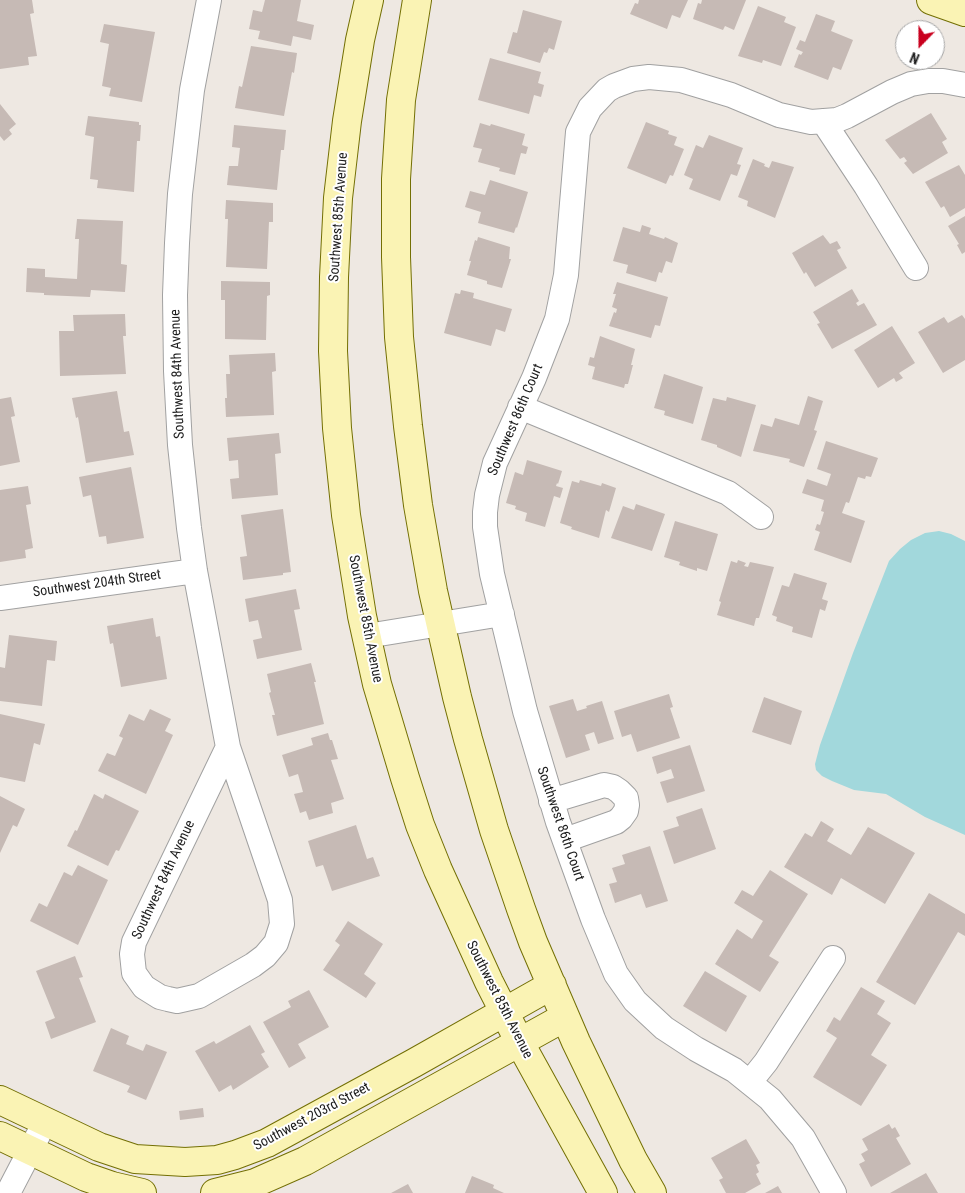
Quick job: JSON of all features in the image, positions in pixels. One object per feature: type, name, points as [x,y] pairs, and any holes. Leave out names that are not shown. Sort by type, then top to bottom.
[{"type":"street","name":"Southwest 84th Avenue","points":[[209,0],[195,73],[180,194],[176,260],[176,371],[180,445],[195,571],[228,747],[280,900],[282,924],[276,943],[265,956],[253,965],[199,996],[177,1001],[160,997],[144,987],[134,973],[132,954],[134,942],[228,747]]},
{"type":"street","name":"Southwest 85th Avenue","points":[[369,0],[360,40],[342,161],[335,238],[333,324],[334,389],[342,485],[356,581],[383,704],[420,824],[456,913],[504,1012],[603,1193]]},
{"type":"street","points":[[417,0],[407,58],[398,140],[395,216],[397,298],[412,462],[424,541],[440,625],[468,739],[497,838],[527,926],[565,1017],[633,1160],[652,1193]]},
{"type":"street","points":[[932,0],[965,12]]},
{"type":"street","name":"Southwest 86th Court","points":[[834,1193],[803,1138],[770,1099],[734,1070],[696,1049],[664,1028],[635,1001],[624,987],[606,953],[551,801],[521,695],[488,549],[485,512],[495,463],[547,347],[561,305],[566,275],[578,132],[590,108],[607,90],[622,82],[633,79],[649,77],[681,80],[723,92],[779,115],[811,122],[848,116],[911,84],[943,81],[965,85]]},
{"type":"street","points":[[823,121],[866,186],[916,268]]},
{"type":"street","points":[[520,407],[728,493],[761,517]]},
{"type":"street","name":"Southwest 204th Street","points":[[0,598],[195,571]]},
{"type":"street","points":[[367,636],[502,614]]},
{"type":"street","points":[[551,801],[604,786],[613,787],[626,798],[626,811],[616,822],[565,840]]},
{"type":"street","points":[[750,1082],[766,1062],[834,958]]},
{"type":"street","name":"Southwest 203rd Street","points":[[0,1100],[99,1147],[135,1158],[166,1162],[198,1162],[235,1156],[287,1133],[552,985]]},
{"type":"street","points":[[215,1193],[255,1184],[296,1165],[565,1017]]},
{"type":"street","points":[[8,1193],[44,1122]]},
{"type":"street","points":[[0,1136],[93,1180],[142,1193]]},
{"type":"water","points":[[939,531],[951,534],[965,541],[965,835],[925,817],[886,794],[854,790],[832,781],[822,776],[816,770],[815,764],[853,653],[889,561],[911,540],[925,533]]},
{"type":"building","points":[[0,0],[32,0],[34,13],[30,14],[37,56],[28,57],[29,65],[0,69]]},
{"type":"building","points":[[265,0],[301,0],[297,21],[314,25],[311,40],[293,36],[291,46],[258,39],[260,31],[249,29],[253,10],[262,12]]},
{"type":"building","points":[[639,0],[688,0],[680,18],[672,15],[667,29],[630,14],[635,3],[638,4]]},
{"type":"building","points":[[702,0],[746,0],[734,30],[725,26],[723,30],[693,19],[698,3],[701,4]]},
{"type":"building","points":[[758,6],[786,17],[784,22],[796,27],[781,66],[763,60],[762,63],[738,56]]},
{"type":"building","points":[[523,10],[562,21],[554,50],[549,48],[547,53],[544,52],[540,63],[507,53],[513,32],[517,33]]},
{"type":"building","points":[[816,14],[835,21],[831,31],[853,40],[841,70],[833,67],[828,80],[794,67],[799,54],[801,55],[803,52],[796,49],[800,40],[805,42]]},
{"type":"building","points":[[104,24],[155,32],[142,102],[109,96],[111,88],[102,86],[109,44],[100,42]]},
{"type":"building","points":[[251,46],[297,53],[284,116],[235,108],[239,86],[242,87]]},
{"type":"building","points":[[490,58],[541,72],[538,83],[544,85],[541,97],[534,95],[529,114],[478,100]]},
{"type":"building","points":[[0,104],[16,124],[9,130],[12,134],[4,141],[0,136]]},
{"type":"building","points":[[931,113],[947,139],[942,142],[948,153],[913,174],[904,163],[907,161],[904,157],[900,159],[885,140]]},
{"type":"building","points":[[88,116],[139,122],[139,125],[141,125],[140,141],[137,141],[134,192],[97,188],[98,180],[90,179],[94,137],[85,135]]},
{"type":"building","points":[[646,122],[669,131],[668,134],[677,137],[674,145],[684,149],[673,176],[670,175],[666,184],[627,168]]},
{"type":"building","points":[[480,123],[490,126],[491,124],[525,134],[522,145],[528,147],[526,154],[521,153],[515,175],[499,171],[500,168],[478,162],[482,149],[473,147]]},
{"type":"building","points":[[234,125],[286,130],[284,150],[281,150],[277,190],[227,185],[229,166],[238,166],[240,148],[232,147]]},
{"type":"building","points":[[709,135],[743,148],[737,164],[741,165],[737,176],[731,174],[720,201],[689,189],[693,179],[684,175],[696,145],[703,148]]},
{"type":"building","points":[[753,159],[765,164],[764,166],[769,168],[772,161],[794,167],[775,218],[747,206],[748,201],[738,197]]},
{"type":"building","points":[[959,165],[965,175],[965,208],[950,217],[944,206],[941,208],[925,182]]},
{"type":"building","points":[[490,180],[528,192],[514,233],[478,223],[481,212],[465,207],[470,191],[485,195]]},
{"type":"building","points":[[226,200],[273,203],[273,222],[269,222],[267,269],[226,267],[228,219],[225,219]]},
{"type":"building","points":[[965,216],[965,252],[962,254],[957,245],[959,244],[948,226]]},
{"type":"building","points":[[77,219],[123,221],[121,264],[127,265],[125,292],[91,290],[90,297],[44,295],[44,293],[26,292],[27,268],[45,269],[45,277],[77,279],[79,239],[75,239]]},
{"type":"building","points":[[642,225],[651,228],[649,234],[664,239],[665,237],[678,243],[672,263],[666,261],[662,273],[659,272],[656,282],[626,273],[628,265],[613,261],[623,227],[640,232]]},
{"type":"building","points":[[823,235],[830,244],[837,241],[841,248],[837,250],[847,268],[815,287],[806,272],[804,274],[792,253]]},
{"type":"building","points":[[478,237],[510,247],[509,259],[511,259],[502,288],[467,275],[475,240],[477,241]]},
{"type":"building","points":[[221,281],[270,282],[270,295],[267,296],[266,340],[225,339],[225,300],[221,300]]},
{"type":"building","points":[[617,282],[668,297],[660,326],[655,325],[651,338],[609,326],[617,309],[612,307],[616,294],[613,294]]},
{"type":"building","points":[[852,289],[859,301],[856,303],[858,306],[864,303],[877,325],[832,349],[817,324],[820,323],[813,312]]},
{"type":"building","points":[[461,290],[474,293],[473,298],[512,309],[505,332],[496,329],[491,346],[444,333],[455,293],[460,294]]},
{"type":"building","points":[[125,314],[126,336],[123,336],[126,374],[60,376],[59,331],[74,331],[73,315]]},
{"type":"building","points":[[962,315],[965,319],[965,360],[943,373],[918,332],[944,317],[948,323]]},
{"type":"building","points":[[892,326],[915,363],[899,373],[903,378],[896,382],[894,378],[878,388],[854,350]]},
{"type":"building","points":[[600,336],[635,349],[628,384],[625,384],[624,388],[592,379],[595,367],[588,365],[590,357],[594,358]]},
{"type":"building","points":[[275,353],[276,371],[272,372],[274,415],[226,417],[226,374],[230,374],[229,355]]},
{"type":"building","points":[[664,374],[703,387],[693,424],[664,415],[665,411],[654,408]]},
{"type":"building","points":[[117,391],[124,432],[129,431],[134,455],[86,463],[78,417],[76,418],[72,398]]},
{"type":"building","points":[[808,396],[823,401],[814,430],[817,431],[804,467],[789,462],[790,459],[753,451],[761,424],[772,427],[775,418],[799,425]]},
{"type":"building","points":[[11,397],[15,416],[11,417],[20,462],[0,466],[0,399]]},
{"type":"building","points":[[727,397],[756,405],[741,457],[717,447],[717,445],[701,440],[713,398],[726,401]]},
{"type":"building","points":[[279,433],[281,453],[275,454],[278,495],[232,499],[230,479],[239,478],[238,460],[229,461],[227,438]]},
{"type":"building","points":[[826,441],[878,458],[871,477],[866,476],[865,479],[858,477],[849,503],[846,502],[842,513],[865,521],[851,563],[814,550],[820,532],[815,530],[817,524],[820,525],[824,512],[821,511],[824,500],[802,493],[807,479],[827,486],[831,474],[817,469]]},
{"type":"building","points":[[527,460],[562,471],[556,486],[563,488],[560,498],[554,496],[545,527],[525,521],[527,513],[515,509],[516,506],[506,503],[515,472],[523,475]]},
{"type":"building","points":[[131,467],[144,538],[107,544],[106,536],[99,537],[91,495],[83,497],[79,477]]},
{"type":"building","points":[[580,480],[601,486],[602,483],[616,488],[609,512],[606,510],[599,538],[571,529],[572,527],[560,523],[572,481],[579,483]]},
{"type":"building","points":[[28,486],[31,504],[26,505],[33,548],[25,550],[26,558],[0,562],[0,490]]},
{"type":"building","points":[[636,504],[665,514],[652,551],[611,538],[623,506],[634,510]]},
{"type":"building","points":[[283,509],[291,572],[283,573],[283,575],[243,580],[240,557],[247,556],[241,515]]},
{"type":"building","points":[[675,521],[718,534],[707,571],[697,568],[697,571],[679,565],[680,562],[664,557]]},
{"type":"building","points":[[738,560],[746,563],[744,566],[748,567],[750,562],[774,567],[759,618],[756,618],[754,626],[717,615],[721,602],[719,601],[731,561],[737,563]]},
{"type":"building","points":[[794,573],[827,583],[822,599],[828,601],[825,611],[820,609],[812,638],[792,632],[793,627],[776,621],[777,617],[772,615],[782,585],[789,587]]},
{"type":"building","points":[[296,589],[300,609],[294,610],[302,650],[257,659],[253,640],[262,638],[258,620],[249,622],[245,599]]},
{"type":"building","points":[[153,618],[156,637],[160,636],[167,679],[121,687],[113,643],[110,644],[107,626]]},
{"type":"building","points":[[9,635],[57,641],[55,661],[47,660],[42,706],[0,701],[0,667],[5,668]]},
{"type":"building","points":[[311,663],[324,724],[277,736],[272,715],[275,715],[269,693],[271,692],[267,674]]},
{"type":"building","points":[[669,694],[673,707],[670,708],[680,738],[637,752],[631,734],[622,737],[614,711]]},
{"type":"building","points":[[764,697],[802,711],[791,745],[752,732]]},
{"type":"building","points":[[573,699],[577,711],[602,701],[614,739],[598,744],[594,732],[585,735],[590,750],[566,758],[549,706]]},
{"type":"building","points":[[150,709],[171,719],[165,731],[173,735],[146,794],[98,771],[107,753],[115,756],[123,738],[119,736],[129,714],[144,721]]},
{"type":"building","points":[[0,714],[45,724],[40,745],[34,743],[25,782],[0,777]]},
{"type":"building","points":[[328,733],[338,759],[331,760],[344,799],[331,803],[333,813],[309,820],[306,811],[300,813],[294,794],[303,792],[298,774],[289,777],[282,755],[313,745],[311,738]]},
{"type":"building","points":[[690,745],[705,791],[667,803],[660,782],[674,778],[671,769],[657,774],[652,757]]},
{"type":"building","points":[[94,794],[103,799],[105,794],[139,811],[119,851],[116,850],[108,866],[67,846],[75,830],[77,831]]},
{"type":"building","points":[[0,796],[25,809],[17,827],[13,825],[0,853]]},
{"type":"building","points":[[702,808],[716,849],[674,864],[663,831],[679,826],[676,817]]},
{"type":"building","points":[[821,821],[834,829],[827,841],[851,855],[868,827],[915,853],[885,904],[841,878],[832,895],[784,867],[805,833],[812,837]]},
{"type":"building","points":[[356,825],[367,859],[373,857],[380,876],[332,891],[323,865],[316,867],[308,841]]},
{"type":"building","points":[[650,846],[668,901],[646,908],[641,894],[615,903],[609,884],[617,882],[612,868],[625,864],[622,855]]},
{"type":"building","points":[[78,865],[108,880],[78,945],[30,921],[39,903],[47,907],[64,872],[72,876]]},
{"type":"building","points":[[770,870],[808,894],[769,956],[779,962],[760,992],[715,964],[737,929],[752,939],[763,921],[734,903],[742,890],[753,896]]},
{"type":"building","points":[[929,893],[965,914],[965,936],[958,932],[915,1005],[876,982]]},
{"type":"building","points":[[348,921],[383,944],[364,974],[376,983],[366,998],[323,970],[340,945],[335,941]]},
{"type":"building","points":[[75,956],[83,977],[79,978],[96,1022],[51,1039],[45,1022],[55,1018],[36,971]]},
{"type":"building","points":[[705,971],[747,996],[726,1032],[683,1006]]},
{"type":"building","points":[[861,987],[885,1001],[877,1014],[891,1023],[871,1055],[887,1065],[861,1106],[813,1077],[837,1038],[826,1031],[834,1017],[840,1021]]},
{"type":"building","points":[[309,990],[329,1027],[298,1044],[306,1058],[289,1068],[263,1022],[291,1007],[288,1001]]},
{"type":"building","points":[[250,1025],[265,1052],[261,1054],[269,1067],[233,1090],[231,1085],[219,1092],[195,1051],[214,1041],[216,1044]]},
{"type":"building","points":[[111,1028],[129,1036],[126,1044],[143,1051],[146,1044],[167,1052],[146,1100],[127,1092],[130,1086],[93,1071]]},
{"type":"building","points":[[203,1108],[204,1117],[180,1120],[179,1111]]},
{"type":"building","points":[[889,1124],[892,1129],[895,1127],[900,1136],[896,1138],[911,1164],[871,1187],[859,1164],[865,1161],[861,1154],[868,1150],[862,1139]]},
{"type":"building","points":[[746,1139],[760,1163],[756,1165],[759,1172],[756,1174],[761,1184],[745,1193],[726,1193],[719,1180],[723,1178],[711,1158]]},
{"type":"building","points":[[926,1173],[938,1193],[890,1193]]},
{"type":"building","points":[[472,1176],[494,1185],[493,1188],[504,1193],[465,1193]]},
{"type":"building","points":[[408,1184],[413,1193],[391,1193]]},
{"type":"building","points":[[778,1186],[782,1193],[765,1193]]}]
